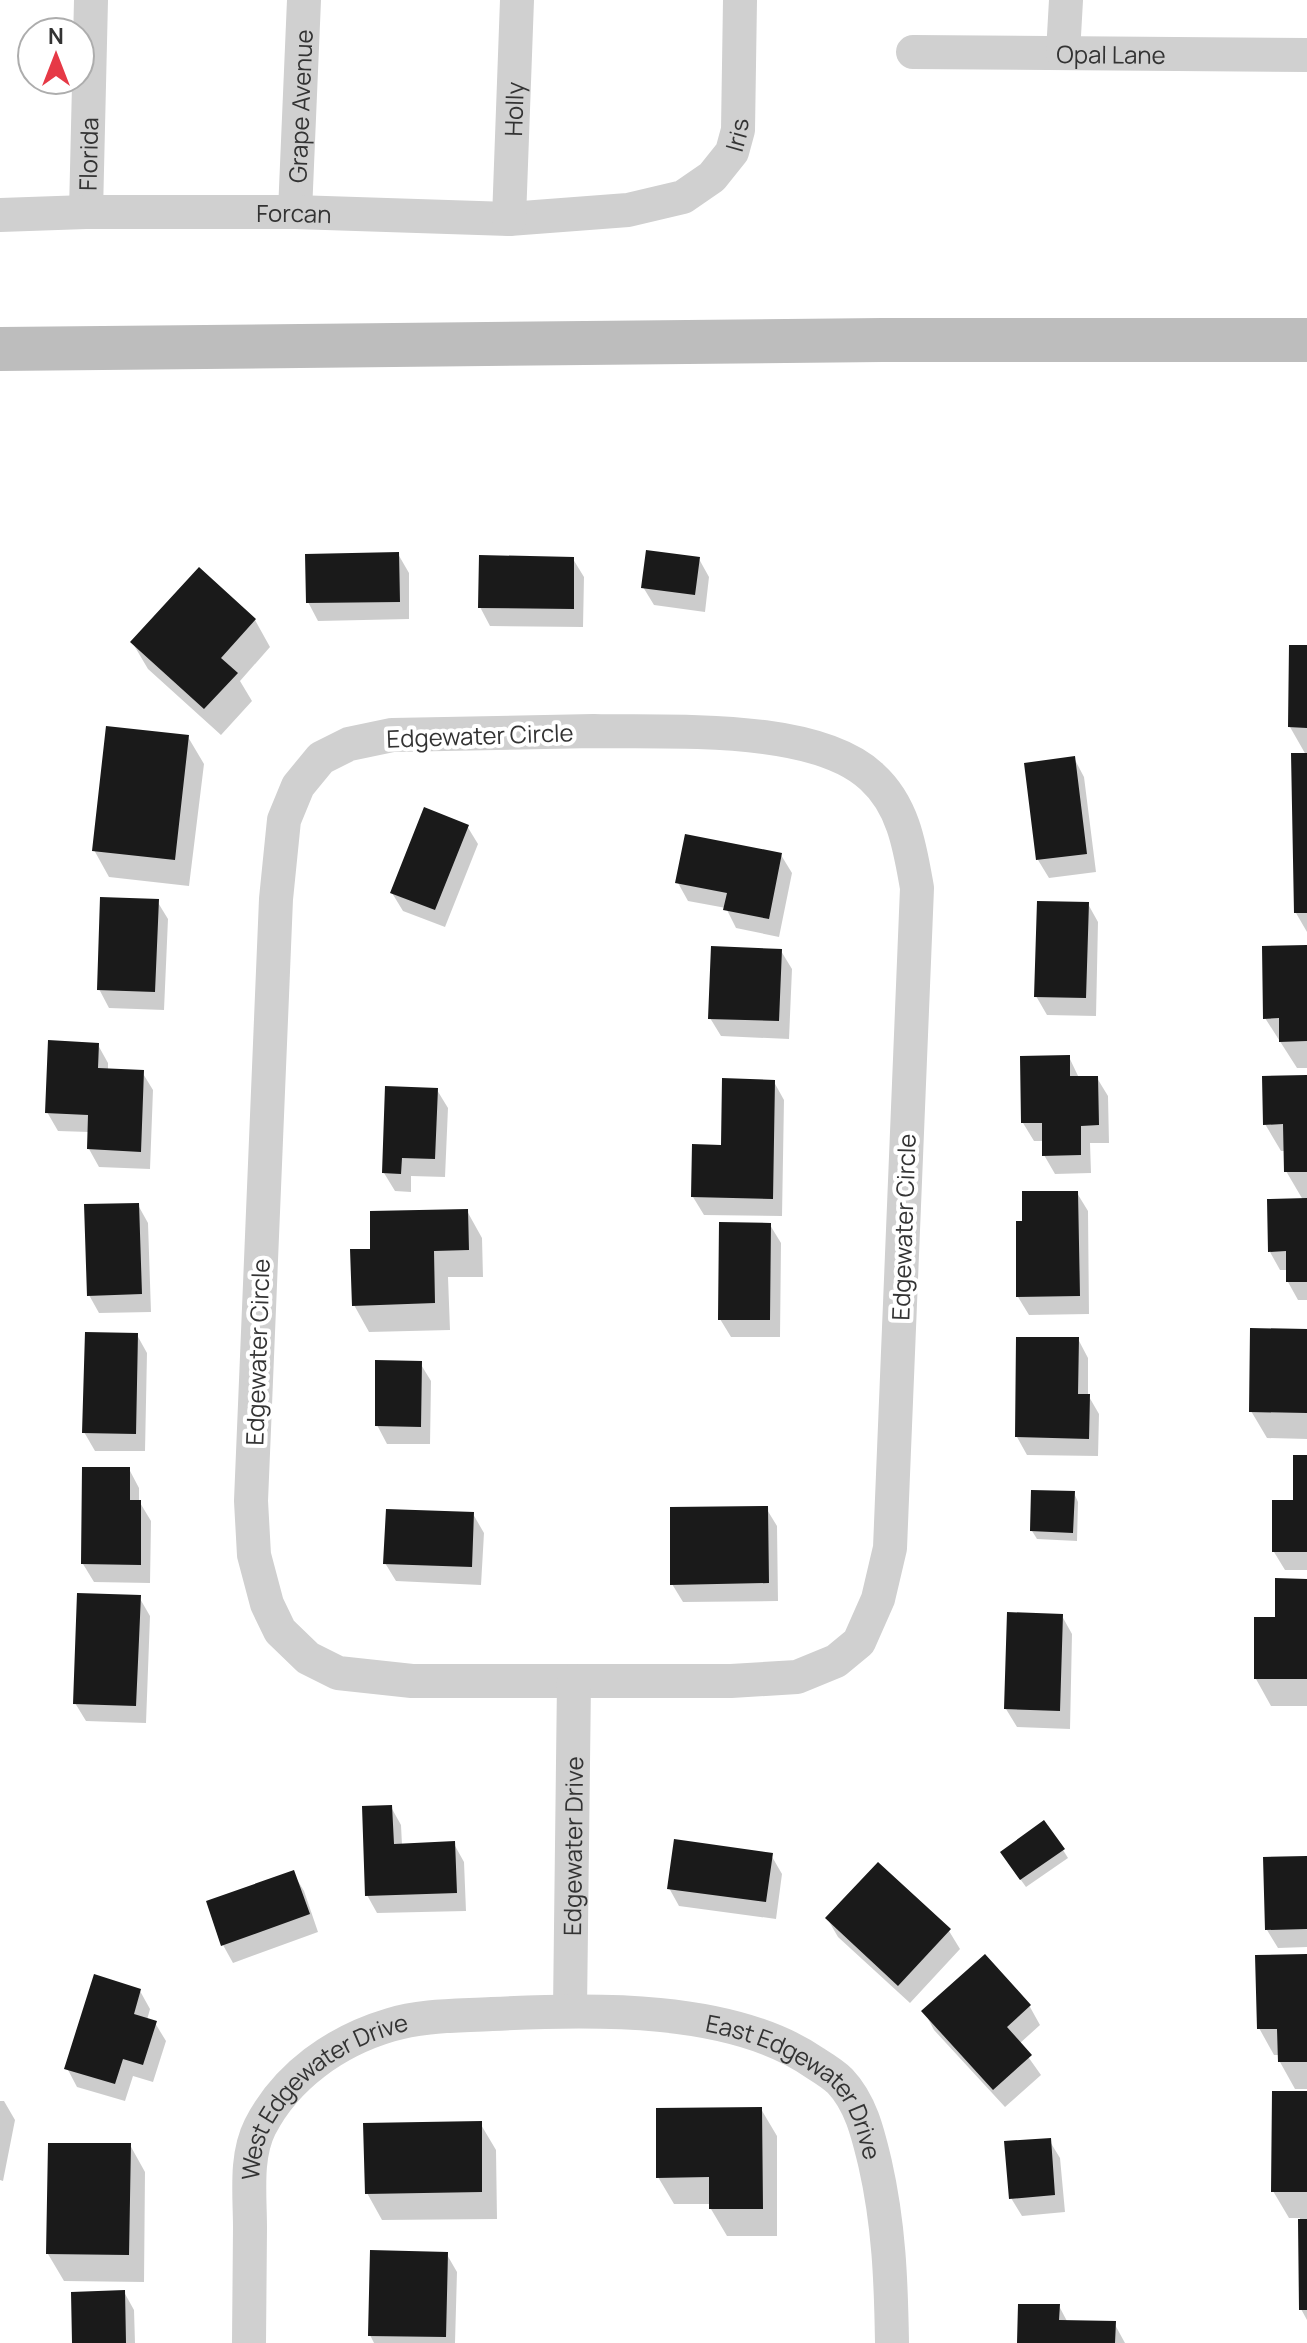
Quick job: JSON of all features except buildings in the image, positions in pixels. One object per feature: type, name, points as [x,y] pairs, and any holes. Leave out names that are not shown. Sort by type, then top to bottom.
[{"type":"main road","points":[[0,349],[882,340],[1307,340]]},
{"type":"street","name":"Florida","points":[[86,212],[91,0]]},
{"type":"street","name":"Grape Avenue","points":[[295,212],[304,0]]},
{"type":"street","name":"Holly","points":[[509,219],[517,0]]},
{"type":"street","name":"Iris","points":[[586,213],[628,210],[683,197],[712,177],[732,152],[738,130],[740,0]]},
{"type":"street","points":[[1063,53],[1066,0]]},
{"type":"street","name":"Opal Lane","points":[[913,52],[1307,55]]},
{"type":"street","name":"Forcan","points":[[0,215],[295,212],[509,219],[586,213]]},
{"type":"street","name":"Edgewater Circle","points":[[594,731],[740,735],[804,743],[844,758],[872,777],[880,787],[896,808],[909,841],[917,888],[890,1548],[878,1599],[859,1642],[836,1661],[797,1677],[731,1681],[574,1681],[412,1681],[338,1673],[308,1658],[280,1631],[267,1604],[254,1555],[251,1501],[275,915],[284,820],[298,786],[321,758],[349,744],[392,735],[594,731]]},
{"type":"street","name":"Edgewater Drive","points":[[570,2010],[574,1681]]},
{"type":"street","name":"West Edgewater Drive","points":[[249,2343],[250,2158],[259,2128],[279,2096],[311,2064],[352,2038],[392,2024],[438,2017],[570,2010]]},
{"type":"street","name":"East Edgewater Drive","points":[[570,2010],[687,2019],[745,2029],[799,2052],[839,2079],[856,2102],[867,2130],[885,2207],[891,2259],[892,2343]]}]
